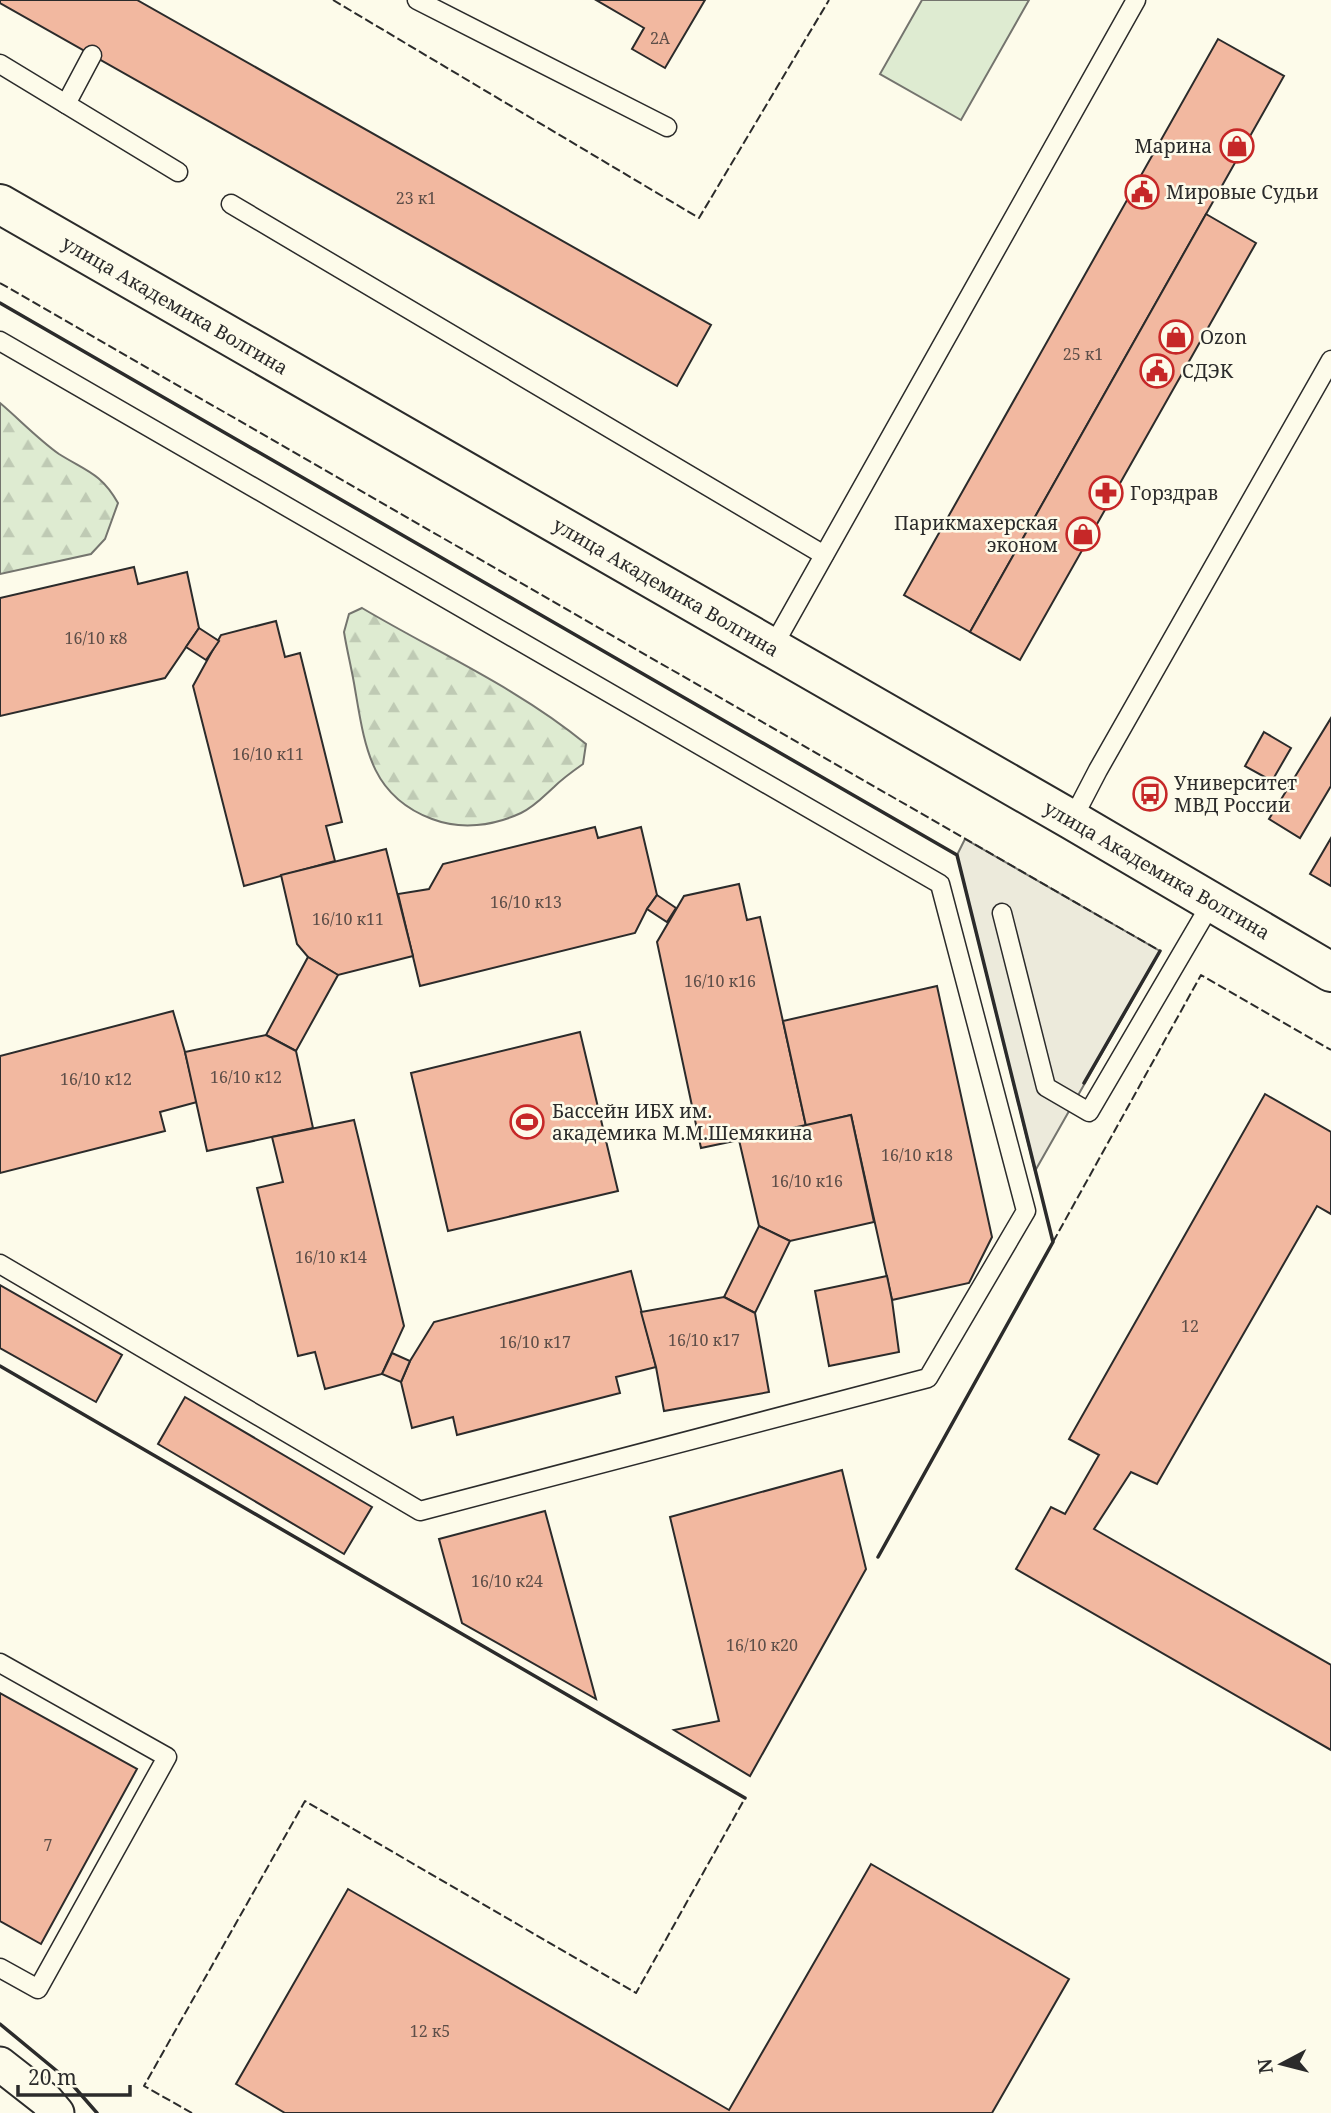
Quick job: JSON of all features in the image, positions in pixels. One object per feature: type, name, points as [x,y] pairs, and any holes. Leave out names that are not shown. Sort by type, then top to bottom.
[{"type":"street","name":"улица Академика Волгина","points":[[0,204],[1072,820],[1331,972]]},
{"type":"street","points":[[0,2064],[52,2109]]},
{"type":"lane","points":[[417,0],[667,127]]},
{"type":"lane","points":[[772,648],[1136,0]]},
{"type":"lane","points":[[66,104],[92,55]]},
{"type":"lane","points":[[0,64],[178,172]]},
{"type":"lane","points":[[231,204],[824,555]]},
{"type":"lane","points":[[0,341],[940,884],[1026,1211],[928,1378],[419,1511],[0,1264]]},
{"type":"lane","points":[[1072,820],[1331,360]]},
{"type":"lane","points":[[1002,913],[1046,1087],[1089,1112],[1212,902]]},
{"type":"lane","points":[[0,1663],[167,1757],[38,1989],[0,1968]]},
{"type":"green space","points":[[922,0],[1029,0],[961,120],[880,74]]},
{"type":"green space","points":[[0,403],[51,448],[99,479],[112,493],[118,503],[105,539],[91,554],[0,574]]},
{"type":"green space","points":[[362,608],[505,688],[560,724],[586,744],[583,764],[530,808],[488,824],[454,825],[432,819],[412,809],[383,783],[374,768],[363,731],[344,632],[349,614]]},
{"type":"shaded area","points":[[965,839],[1160,951],[1035,1171],[957,855]]},
{"type":"building","points":[[0,0],[137,0],[711,325],[677,386],[0,3]]},
{"type":"building","points":[[596,0],[705,0],[665,68],[632,49],[644,28]]},
{"type":"building","points":[[1218,39],[1284,76],[970,632],[904,595]]},
{"type":"building","points":[[1206,214],[1256,243],[1020,660],[970,632]]},
{"type":"building","points":[[134,567],[138,584],[187,572],[199,628],[165,678],[0,716],[0,598]]},
{"type":"building","points":[[276,621],[285,657],[300,653],[342,822],[326,826],[335,861],[244,886],[193,686],[221,635]]},
{"type":"building","points":[[199,628],[219,641],[206,660],[186,647]]},
{"type":"building","points":[[1331,718],[1331,786],[1300,838],[1269,819]]},
{"type":"building","points":[[1264,732],[1291,748],[1272,781],[1245,766]]},
{"type":"building","points":[[595,827],[598,838],[641,827],[657,895],[635,933],[420,986],[398,894],[429,889],[443,864]]},
{"type":"building","points":[[1331,838],[1331,886],[1310,874]]},
{"type":"building","points":[[386,849],[413,956],[338,975],[308,957],[297,944],[281,875]]},
{"type":"building","points":[[739,884],[747,920],[760,917],[806,1126],[701,1148],[657,942],[684,896]]},
{"type":"building","points":[[657,895],[676,908],[667,922],[647,909]]},
{"type":"building","points":[[308,957],[338,975],[296,1051],[266,1035]]},
{"type":"building","points":[[937,986],[992,1237],[969,1283],[892,1300],[851,1115],[806,1126],[783,1021]]},
{"type":"building","points":[[173,1011],[197,1102],[160,1112],[165,1131],[0,1173],[0,1056]]},
{"type":"building","points":[[580,1032],[618,1191],[448,1231],[411,1073]]},
{"type":"building","points":[[266,1035],[296,1051],[313,1128],[207,1151],[185,1052]]},
{"type":"building","points":[[1265,1094],[1331,1132],[1331,1214],[1317,1206],[1157,1484],[1131,1472],[1094,1529],[1331,1665],[1331,1750],[1016,1569],[1051,1507],[1065,1514],[1099,1455],[1069,1439]]},
{"type":"building","points":[[851,1115],[874,1222],[790,1241],[759,1226],[739,1140]]},
{"type":"building","points":[[354,1120],[404,1326],[382,1374],[325,1389],[315,1352],[298,1356],[257,1188],[283,1182],[272,1137]]},
{"type":"building","points":[[759,1226],[790,1241],[755,1313],[724,1297]]},
{"type":"building","points":[[631,1271],[656,1367],[616,1377],[620,1393],[457,1435],[453,1417],[412,1428],[401,1382],[410,1361],[434,1322]]},
{"type":"building","points":[[887,1276],[899,1352],[829,1366],[815,1291]]},
{"type":"building","points":[[0,1285],[122,1355],[96,1402],[0,1348]]},
{"type":"building","points":[[724,1297],[755,1313],[769,1392],[664,1411],[656,1367],[641,1312]]},
{"type":"building","points":[[392,1353],[410,1361],[401,1382],[382,1374]]},
{"type":"building","points":[[185,1397],[372,1507],[344,1554],[158,1444]]},
{"type":"building","points":[[842,1470],[866,1569],[750,1776],[674,1730],[719,1721],[670,1517]]},
{"type":"building","points":[[545,1511],[596,1699],[462,1623],[439,1539]]},
{"type":"building","points":[[0,1693],[137,1769],[41,1944],[0,1921]]},
{"type":"building","points":[[871,1864],[1069,1979],[992,2113],[285,2113],[236,2084],[348,1889],[729,2110]]},
{"type":"fence","points":[[333,0],[699,218],[829,0]]},
{"type":"fence","points":[[0,283],[1160,951]]},
{"type":"fence","points":[[1053,1242],[1201,975],[1331,1050]]},
{"type":"fence","points":[[192,2113],[144,2086],[305,1801],[636,1993],[745,1798]]},
{"type":"wall","points":[[0,303],[957,855],[1053,1242],[878,1557]]},
{"type":"wall","points":[[1084,1083],[1160,951]]},
{"type":"wall","points":[[0,1366],[745,1798]]},
{"type":"wall","points":[[0,2024],[69,2081],[97,2113]]},
{"type":"place","name":"Марина","points":[[1237,146]]},
{"type":"place","name":"Мировые Судьи","points":[[1142,192]]},
{"type":"place","name":"Ozon","points":[[1176,337]]},
{"type":"place","name":"СДЭК","points":[[1157,371]]},
{"type":"place","name":"Горздрав","points":[[1106,493]]},
{"type":"place","name":"Парикмахерская эконом","points":[[1083,534]]},
{"type":"place","name":"Университет МВД России","points":[[1150,794]]},
{"type":"place","name":"Бассейн ИБХ им. академика М.М.Шемякина","points":[[527,1122]]}]
